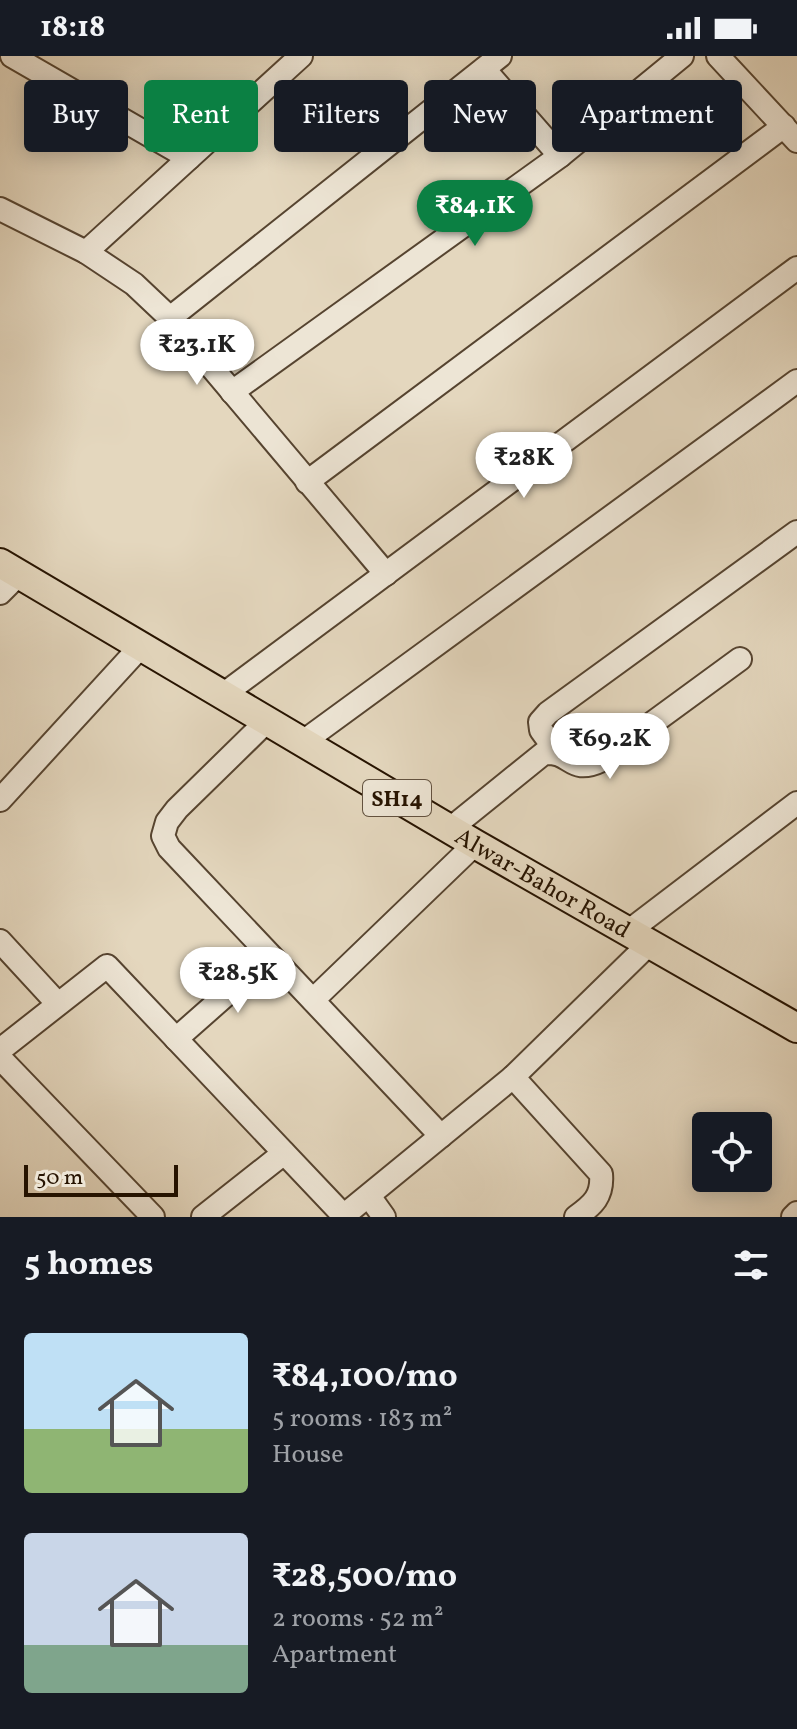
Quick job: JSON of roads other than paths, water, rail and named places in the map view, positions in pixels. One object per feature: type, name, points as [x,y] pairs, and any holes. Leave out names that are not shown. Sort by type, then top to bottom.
[{"type":"main road","name":"Alwar-Bahor Road","points":[[6,577],[142,645],[475,844],[797,1028]]},
{"type":"street","points":[[12,56],[189,158]]},
{"type":"street","points":[[232,392],[560,156],[682,56]]},
{"type":"street","points":[[307,482],[790,133],[718,56]]},
{"type":"street","points":[[86,252],[296,57]]},
{"type":"street","points":[[170,318],[492,62],[560,156]]},
{"type":"street","points":[[0,209],[86,252],[134,284],[170,318],[386,574]]},
{"type":"street","points":[[224,694],[797,268]]},
{"type":"street","points":[[303,742],[797,381]]},
{"type":"street","points":[[740,659],[602,760],[588,767],[576,765],[557,752],[541,730],[540,722],[548,713],[797,532]]},
{"type":"street","points":[[0,800],[142,645]]},
{"type":"street","points":[[268,720],[177,809],[167,822],[163,836],[169,848],[441,1136]]},
{"type":"street","points":[[450,829],[532,761],[544,753],[557,752]]},
{"type":"street","points":[[0,1050],[107,966],[343,1216],[513,1077],[640,937],[797,803]]},
{"type":"street","points":[[313,1000],[475,844]]},
{"type":"street","points":[[0,941],[58,1004]]},
{"type":"street","points":[[176,1039],[270,956]]},
{"type":"street","points":[[0,1058],[153,1217]]},
{"type":"street","points":[[513,1077],[601,1174],[602,1186],[595,1203],[576,1217]]},
{"type":"street","points":[[203,1217],[284,1153]]},
{"type":"street","points":[[369,1196],[384,1217]]},
{"type":"street","points":[[793,1217],[797,1213]]}]
